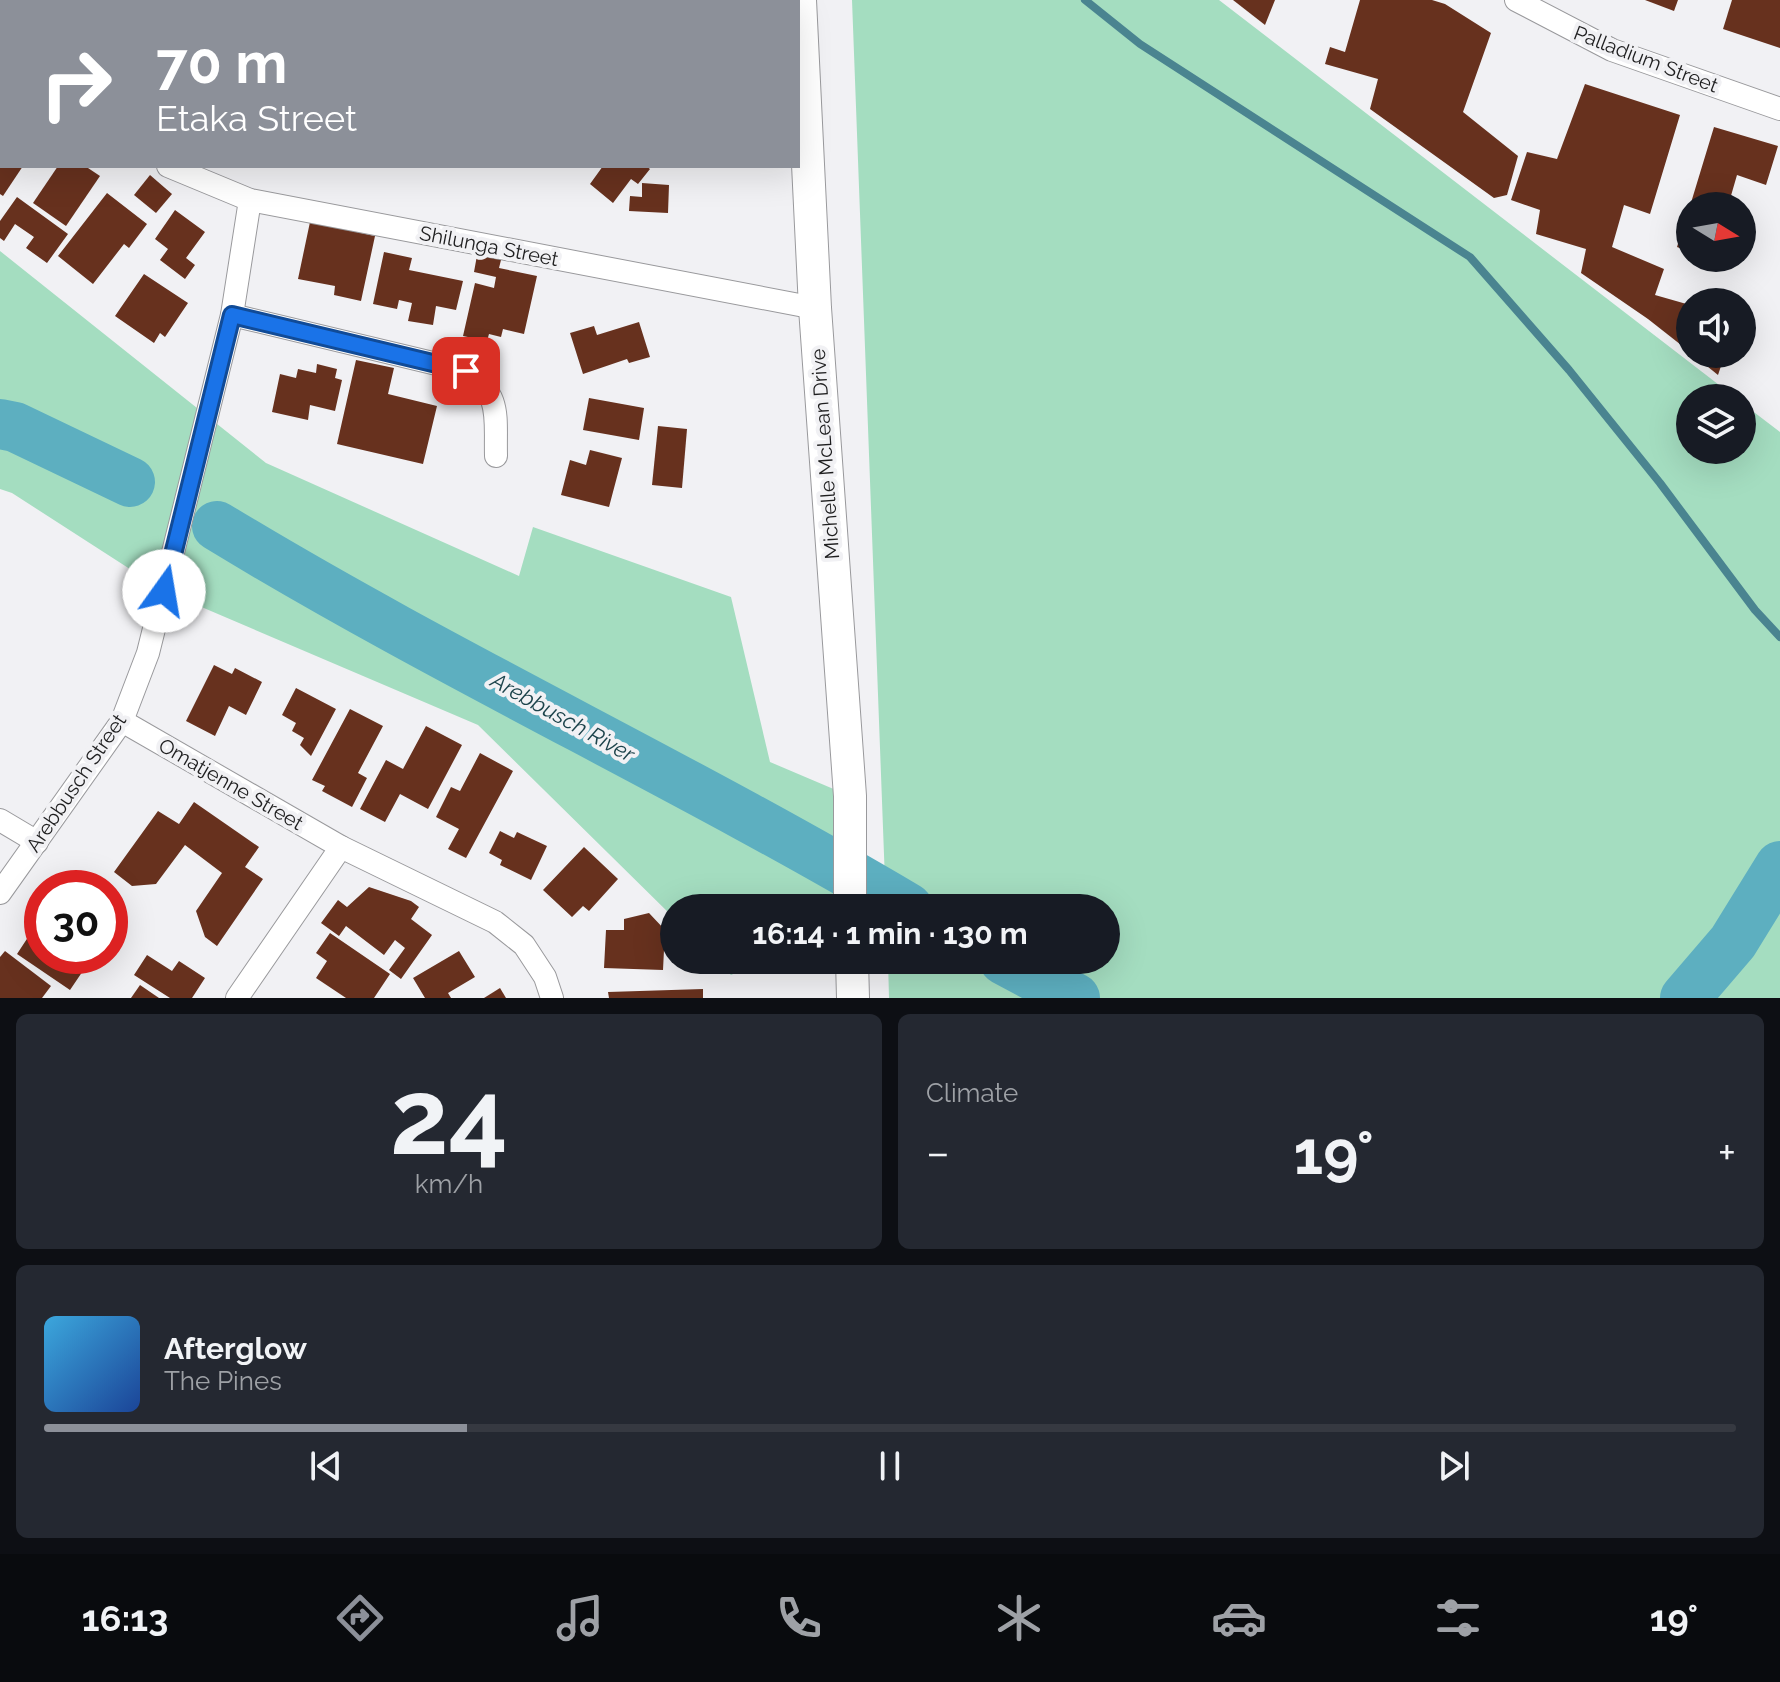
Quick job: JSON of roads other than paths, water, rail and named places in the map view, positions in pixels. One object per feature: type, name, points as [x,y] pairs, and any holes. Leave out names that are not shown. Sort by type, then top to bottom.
[{"type":"street","name":"Michelle McLean Drive","points":[[800,0],[815,308],[850,796],[850,894]]},
{"type":"street","name":"Palladium Street","points":[[1516,0],[1612,50],[1780,109]]},
{"type":"street","name":"Shilunga Street","points":[[173,168],[250,200],[815,308]]},
{"type":"street","name":"Arebbusch Street","points":[[0,893],[122,721],[148,653],[232,315],[250,200]]},
{"type":"street","points":[[232,315],[466,371],[485,384],[493,399],[496,456]]},
{"type":"street","name":"Omatjenne Street","points":[[122,721],[341,847],[495,922],[524,945],[545,977],[552,998]]},
{"type":"street","points":[[0,820],[37,842]]},
{"type":"street","points":[[237,998],[341,847]]},
{"type":"street","points":[[852,974],[853,998]]},
{"type":"waterway","points":[[1085,0],[1140,44],[1470,257],[1569,370],[1660,483],[1755,610],[1780,637]]},
{"type":"waterway","name":"Arebbusch River","points":[[0,424],[15,427],[130,482]]},
{"type":"waterway","name":"Arebbusch River","points":[[217,526],[388,625],[736,811],[884,894]]},
{"type":"waterway","name":"Arebbusch River","points":[[1685,998],[1733,942],[1780,866]]},
{"type":"waterway","name":"Arebbusch River","points":[[1030,974],[1075,998]]}]
